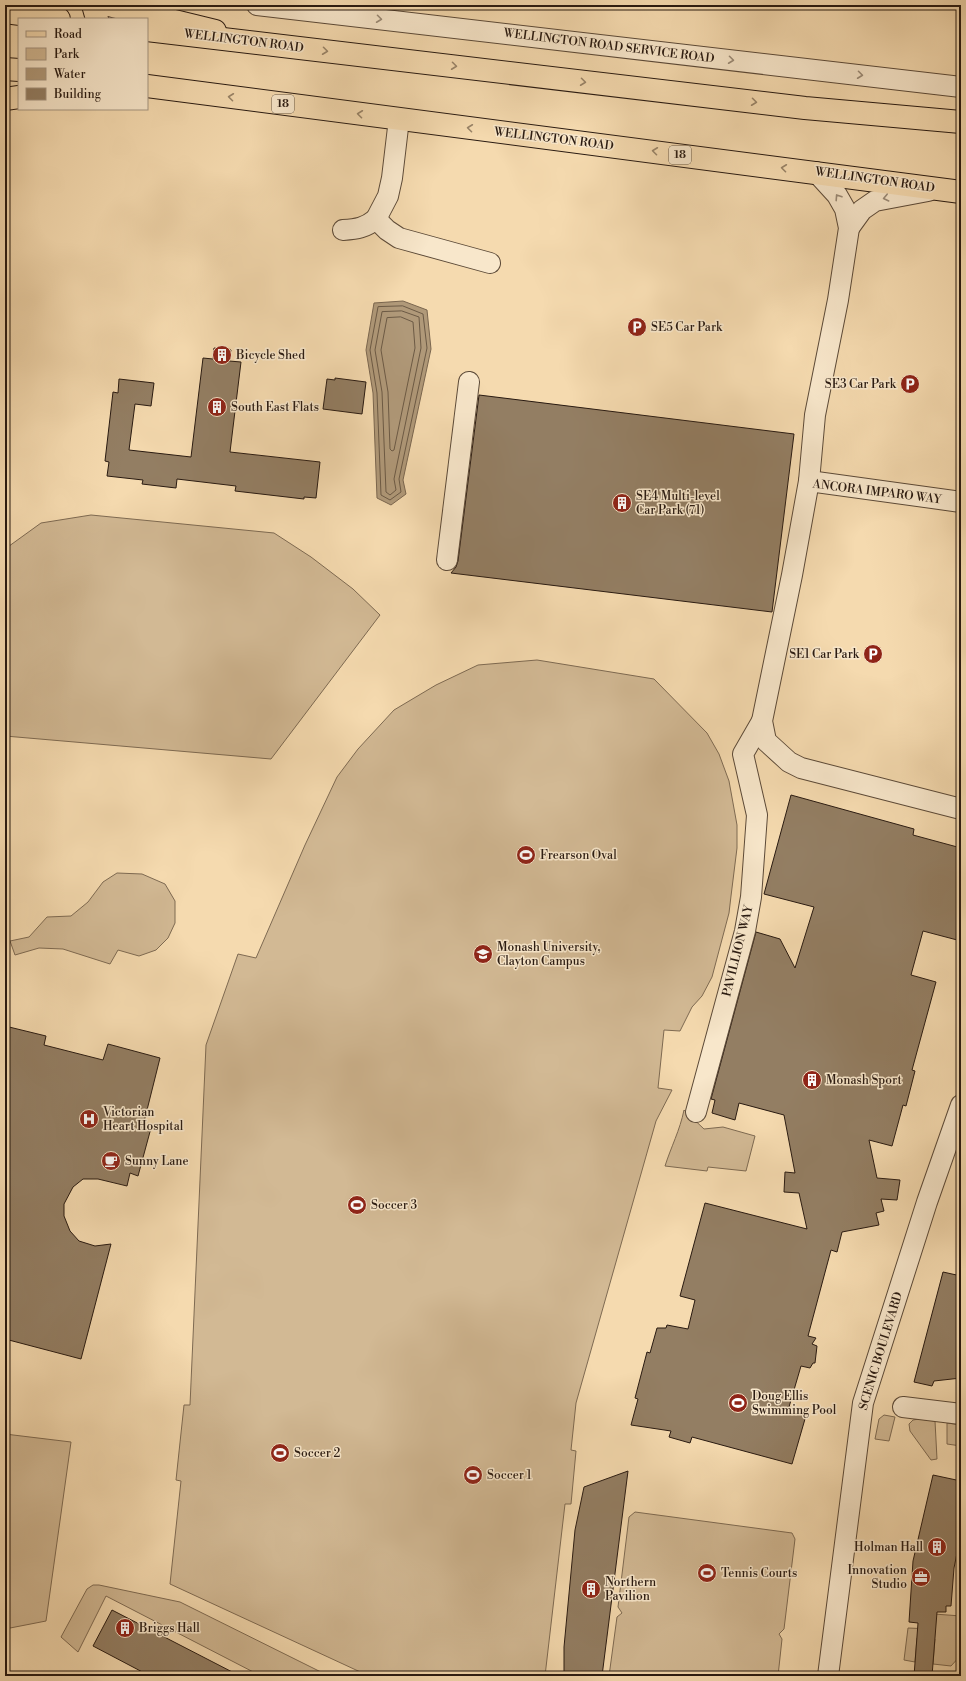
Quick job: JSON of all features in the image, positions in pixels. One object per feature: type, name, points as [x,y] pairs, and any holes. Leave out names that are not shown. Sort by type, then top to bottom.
[{"type":"main road","points":[[93,5],[97,18]]},
{"type":"main road","name":"WELLINGTON ROAD","points":[[109,5],[147,17],[258,44],[805,108],[961,122]]},
{"type":"main road","points":[[5,12],[51,18]]},
{"type":"main road","points":[[5,69],[18,70]]},
{"type":"main road","name":"WELLINGTON ROAD","points":[[154,88],[816,172],[961,192]]},
{"type":"main road","points":[[5,99],[18,97]]},
{"type":"main road","points":[[805,108],[961,136]]},
{"type":"street","name":"WELLINGTON ROAD SERVICE ROAD","points":[[257,5],[961,87]]},
{"type":"street","points":[[343,230],[356,230],[367,227],[376,220],[388,196],[392,178],[399,119]]},
{"type":"street","points":[[808,481],[815,414],[838,300],[849,228],[845,208],[837,195],[816,172]]},
{"type":"street","points":[[849,228],[862,210],[875,201],[938,189]]},
{"type":"street","points":[[376,220],[399,238],[490,263]]},
{"type":"street","points":[[447,560],[469,382]]},
{"type":"street","name":"ANCORA IMPARO WAY","points":[[762,721],[808,481],[961,502]]},
{"type":"street","points":[[762,721],[766,741],[789,762],[801,768],[961,809]]},
{"type":"street","name":"PAVILLION WAY","points":[[696,1112],[745,931],[751,897],[757,815],[743,754],[762,721]]},
{"type":"street","name":"SCENIC BOULEVARD","points":[[828,1676],[863,1403],[927,1202],[953,1155],[961,1105]]},
{"type":"street","points":[[903,1407],[961,1414]]},
{"type":"green space","points":[[91,515],[274,533],[311,557],[353,589],[380,615],[271,759],[5,736],[5,549],[41,523]]},
{"type":"green space","points":[[537,660],[654,679],[707,733],[719,754],[729,781],[737,825],[737,848],[729,913],[712,977],[702,996],[692,1007],[680,1031],[664,1030],[658,1088],[672,1090],[656,1121],[576,1403],[571,1450],[576,1451],[571,1504],[565,1504],[545,1676],[369,1676],[170,1584],[181,1481],[176,1480],[184,1405],[190,1405],[206,1045],[238,954],[256,958],[305,845],[337,777],[358,749],[394,710],[436,685],[478,665]]},
{"type":"green space","points":[[117,873],[142,874],[165,884],[175,901],[175,923],[168,938],[156,950],[139,956],[118,950],[110,964],[63,949],[39,948],[15,955],[10,941],[29,937],[47,917],[71,916],[88,902],[103,882]]},
{"type":"green space","points":[[684,1110],[704,1129],[723,1127],[755,1136],[746,1171],[708,1167],[707,1171],[665,1166]]},
{"type":"green space","points":[[884,1415],[895,1417],[889,1441],[875,1439],[879,1419]]},
{"type":"green space","points":[[919,1419],[935,1421],[937,1459],[931,1460],[910,1431],[909,1424],[913,1420]]},
{"type":"green space","points":[[947,1423],[961,1425],[961,1446],[947,1444]]},
{"type":"green space","points":[[5,1434],[71,1442],[46,1621],[5,1629]]},
{"type":"green space","name":"Tennis Courts","points":[[635,1512],[792,1533],[795,1539],[784,1629],[779,1634],[782,1639],[778,1676],[609,1676],[617,1617],[622,1613],[618,1607],[629,1517]]},
{"type":"green space","points":[[93,1585],[180,1602],[329,1676],[261,1676],[106,1596],[78,1652],[61,1637],[87,1589]]},
{"type":"green space","points":[[934,1614],[961,1616],[961,1655],[951,1666],[933,1664],[935,1639],[917,1638],[915,1662],[904,1660],[908,1628],[932,1629]]},
{"type":"water","points":[[403,301],[427,310],[431,349],[403,480],[406,494],[391,505],[377,498],[373,393],[366,350],[374,303]]},
{"type":"building","name":"South East Flats","points":[[214,348],[231,350],[229,361],[241,362],[230,452],[320,462],[316,498],[304,497],[304,499],[235,491],[236,486],[177,479],[176,488],[142,484],[143,480],[107,476],[109,462],[105,461],[113,392],[118,393],[119,379],[154,383],[151,406],[135,404],[129,450],[191,457],[203,358],[213,359]]},
{"type":"building","name":"South East Flats","points":[[335,378],[366,382],[362,414],[323,409],[327,379],[335,380]]},
{"type":"building","name":"SE4 Multi-level Car Park (71)","points":[[479,395],[794,434],[772,612],[451,573],[456,567],[458,561]]},
{"type":"building","name":"Monash Sport","points":[[791,795],[914,829],[913,835],[961,848],[961,941],[923,931],[911,975],[936,982],[912,1070],[915,1071],[906,1106],[903,1105],[892,1146],[869,1140],[877,1178],[900,1180],[897,1200],[881,1199],[884,1211],[876,1213],[879,1225],[842,1232],[837,1252],[831,1250],[808,1336],[816,1338],[812,1344],[817,1346],[815,1363],[813,1363],[810,1368],[801,1366],[789,1407],[807,1412],[792,1464],[692,1437],[690,1443],[669,1437],[671,1431],[631,1425],[638,1399],[635,1398],[647,1352],[650,1353],[657,1328],[666,1328],[667,1325],[688,1329],[695,1300],[680,1296],[705,1203],[807,1229],[799,1193],[784,1192],[785,1172],[795,1173],[784,1115],[739,1103],[735,1120],[712,1113],[715,1100],[711,1099],[756,932],[780,939],[795,968],[814,907],[764,894]]},
{"type":"building","name":"Victorian Heart Hospital","points":[[5,1026],[46,1036],[44,1045],[103,1060],[108,1044],[160,1058],[143,1126],[151,1128],[138,1176],[130,1173],[127,1186],[98,1179],[83,1179],[73,1187],[64,1204],[64,1216],[70,1231],[79,1241],[95,1246],[111,1244],[81,1359],[5,1339]]},
{"type":"building","points":[[943,1272],[961,1276],[961,1378],[934,1381],[932,1386],[914,1382]]},
{"type":"building","name":"Northern Pavilion","points":[[628,1471],[602,1676],[564,1676],[564,1647],[575,1530],[584,1487]]},
{"type":"building","name":"Holman Hall","points":[[933,1475],[961,1481],[961,1533],[954,1568],[951,1606],[946,1606],[946,1612],[937,1612],[932,1676],[914,1676],[918,1623],[909,1622],[913,1561]]},
{"type":"building","name":"Briggs Hall","points":[[112,1610],[240,1676],[150,1676],[93,1646]]},
{"type":"place","name":"SE5 Car Park","points":[[637,327]]},
{"type":"place","name":"Bicycle Shed","points":[[222,355]]},
{"type":"place","name":"SE3 Car Park","points":[[910,384]]},
{"type":"place","name":"South East Flats","points":[[217,407]]},
{"type":"place","name":"SE4 Multi-level Car Park (71)","points":[[622,503]]},
{"type":"place","name":"SE1 Car Park","points":[[873,654]]},
{"type":"place","name":"Frearson Oval","points":[[526,855]]},
{"type":"place","name":"Monash University, Clayton Campus","points":[[483,954]]},
{"type":"place","name":"Monash Sport","points":[[812,1080]]},
{"type":"place","name":"Victorian Heart Hospital","points":[[89,1119]]},
{"type":"place","name":"Sunny Lane","points":[[111,1161]]},
{"type":"place","name":"Soccer 3","points":[[357,1205]]},
{"type":"place","name":"Doug Ellis Swimming Pool","points":[[738,1403]]},
{"type":"place","name":"Soccer 2","points":[[280,1453]]},
{"type":"place","name":"Soccer 1","points":[[473,1475]]},
{"type":"place","name":"Holman Hall","points":[[937,1547]]},
{"type":"place","name":"Tennis Courts","points":[[707,1573]]},
{"type":"place","name":"Innovation Studio","points":[[921,1577]]},
{"type":"place","name":"Northern Pavilion","points":[[591,1589]]},
{"type":"place","name":"Briggs Hall","points":[[125,1628]]}]
